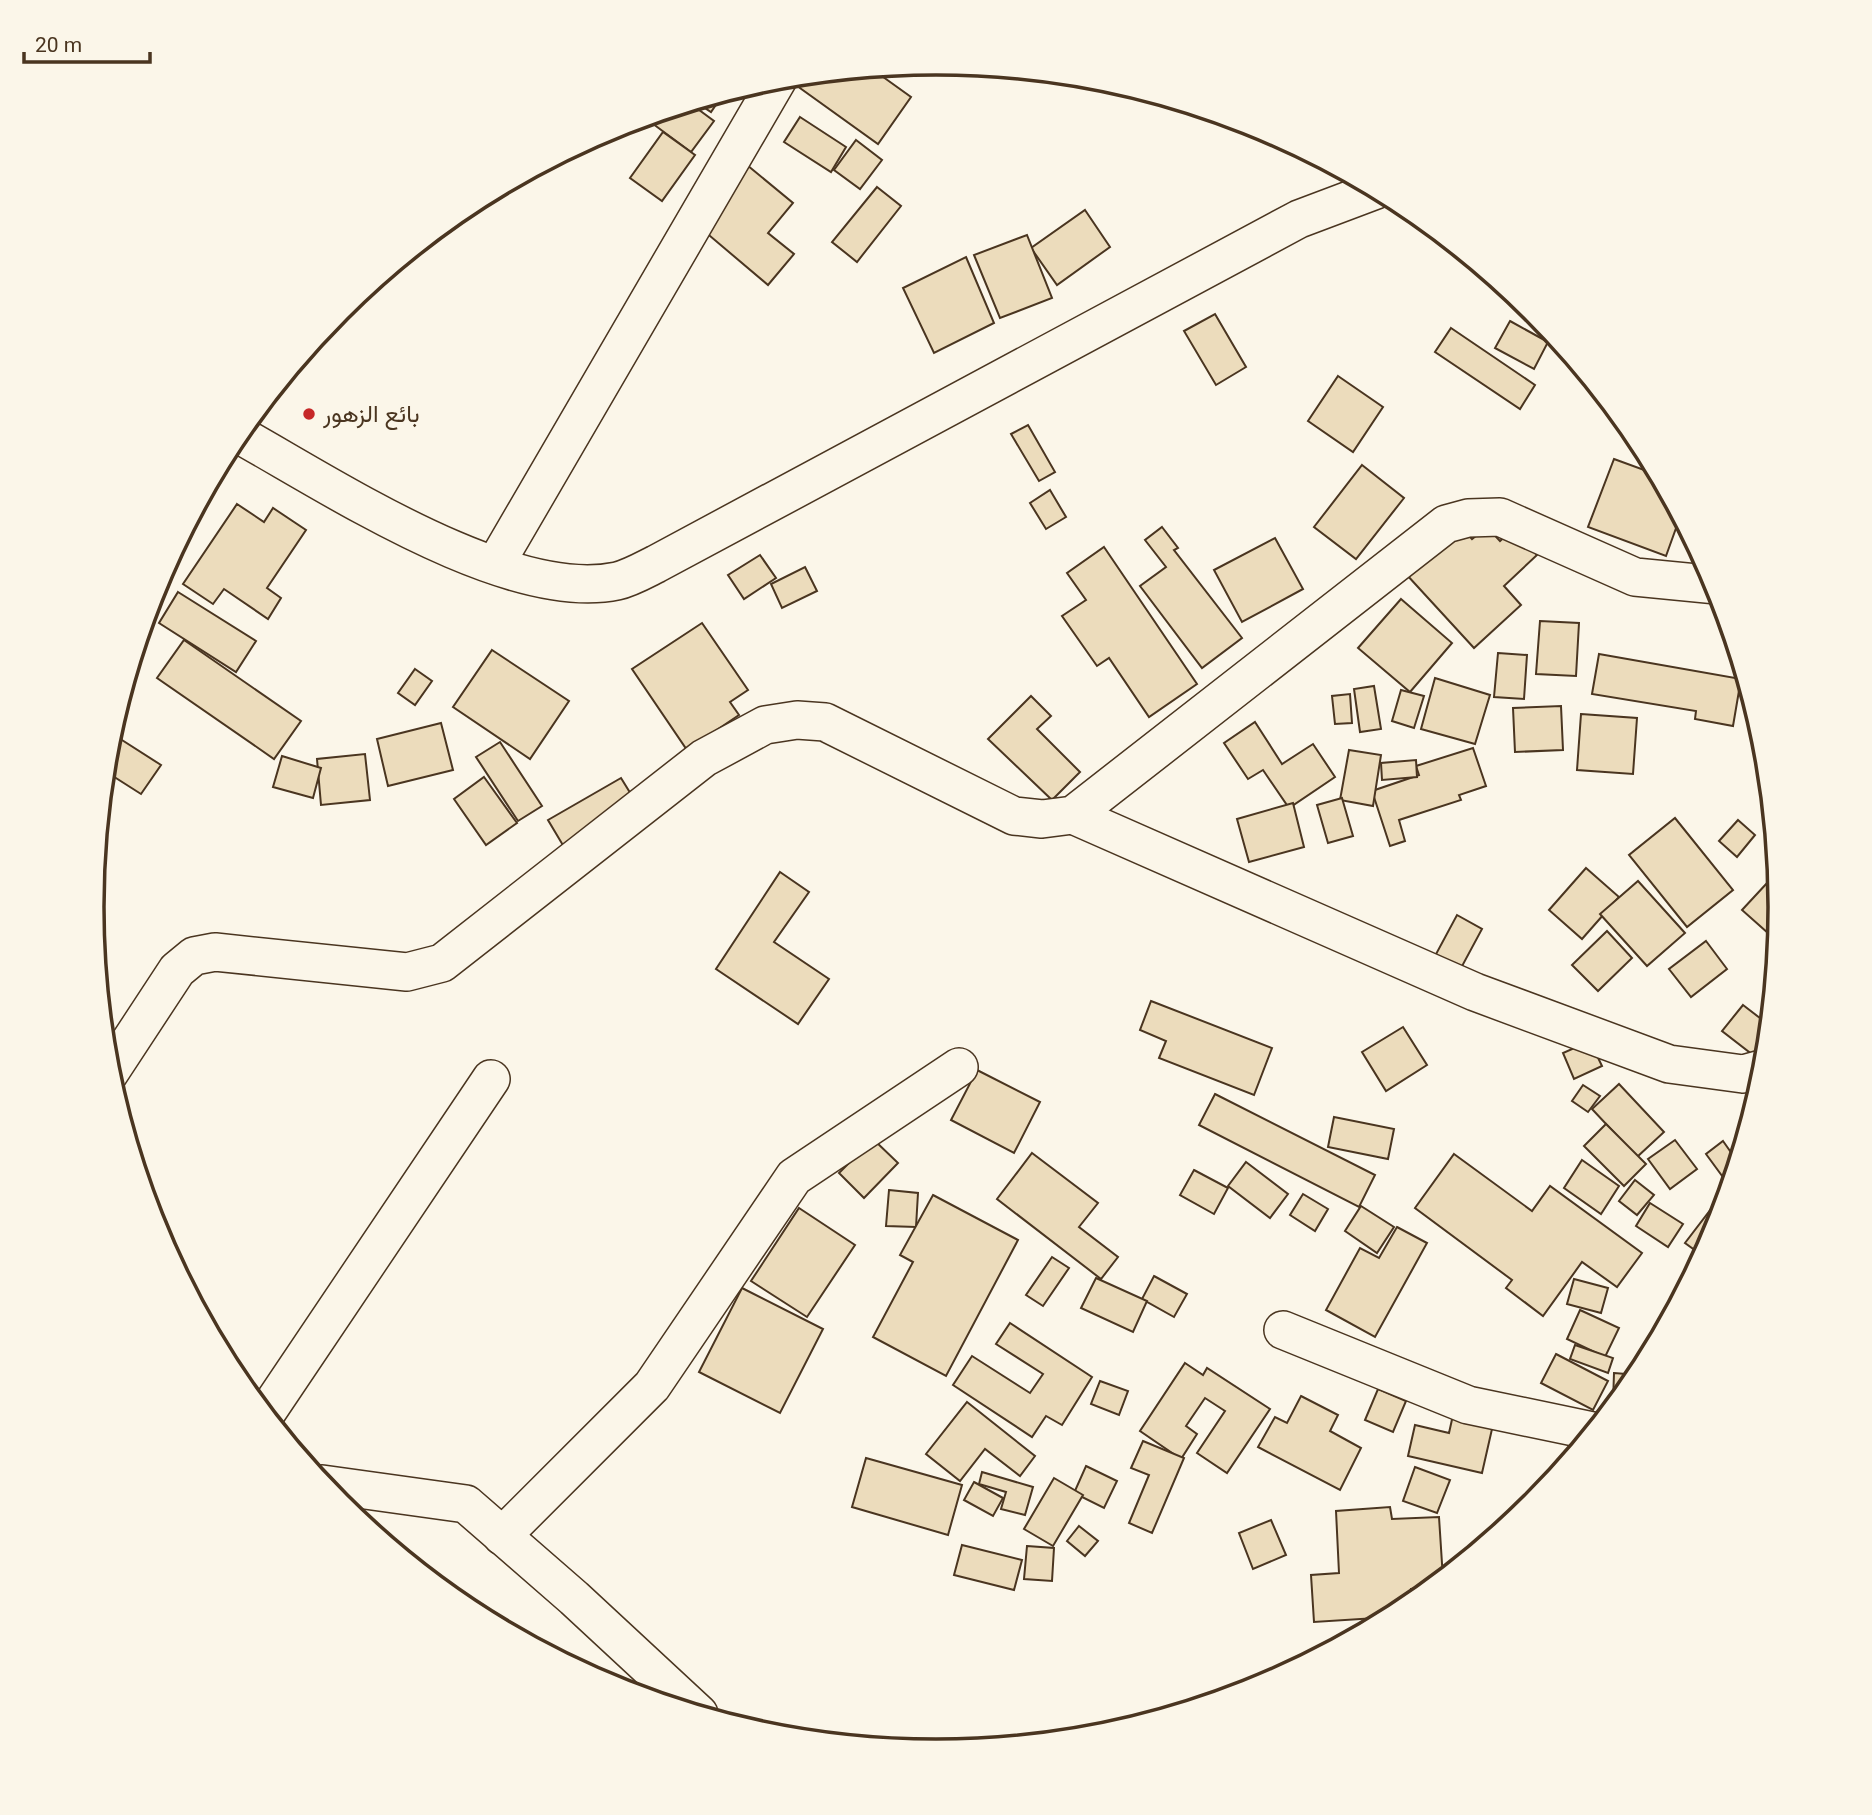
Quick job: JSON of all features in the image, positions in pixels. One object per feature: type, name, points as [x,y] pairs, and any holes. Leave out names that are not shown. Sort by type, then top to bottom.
[{"type":"street","points":[[495,565],[771,92]]},
{"type":"street","points":[[248,440],[424,537],[495,565],[581,583],[617,581],[656,564],[1299,219],[1364,195]]},
{"type":"street","points":[[118,1059],[177,970],[194,956],[215,952],[407,972],[442,963],[704,758],[765,725],[797,720],[825,723],[1014,816],[1042,819],[1073,815],[1447,524],[1468,518],[1500,517],[1635,577],[1703,584]]},
{"type":"street","points":[[1073,815],[1475,992],[1669,1064],[1743,1074],[1752,1072]]},
{"type":"street","points":[[502,1536],[652,1385],[794,1177],[960,1067]]},
{"type":"street","points":[[271,1407],[491,1079]]},
{"type":"street","points":[[1283,1330],[1468,1405],[1584,1429]]},
{"type":"street","points":[[339,1486],[466,1504],[684,1701]]},
{"type":"building","points":[[883,77],[911,97],[878,144],[798,87]]},
{"type":"building","points":[[699,110],[714,121],[691,152],[654,125]]},
{"type":"building","points":[[800,117],[846,147],[831,172],[784,142]]},
{"type":"building","points":[[663,132],[695,155],[662,201],[630,178]]},
{"type":"building","points":[[856,140],[882,160],[860,189],[834,170]]},
{"type":"building","points":[[747,165],[793,203],[768,233],[794,254],[768,285],[697,225]]},
{"type":"building","points":[[877,187],[901,206],[857,262],[832,242]]},
{"type":"building","points":[[1085,210],[1110,247],[1057,285],[1031,248]]},
{"type":"building","points":[[1027,235],[1052,298],[1000,318],[974,255]]},
{"type":"building","points":[[966,257],[994,323],[934,353],[903,288]]},
{"type":"building","points":[[1215,314],[1246,367],[1216,385],[1184,331]]},
{"type":"building","points":[[1510,321],[1547,343],[1534,369],[1495,348]]},
{"type":"building","points":[[1451,328],[1535,385],[1520,409],[1435,352]]},
{"type":"building","points":[[1338,376],[1383,407],[1353,452],[1308,421]]},
{"type":"building","points":[[1028,425],[1055,472],[1039,481],[1011,434]]},
{"type":"building","points":[[1614,459],[1644,470],[1676,528],[1666,556],[1588,527]]},
{"type":"building","points":[[1362,465],[1404,498],[1356,559],[1314,527]]},
{"type":"building","points":[[1050,490],[1066,517],[1046,529],[1030,503]]},
{"type":"building","points":[[237,504],[264,522],[273,508],[306,530],[267,588],[281,598],[268,619],[224,589],[213,604],[183,584]]},
{"type":"building","points":[[1449,513],[1472,539],[1487,527],[1500,541],[1513,529],[1537,555],[1504,586],[1521,605],[1474,648],[1395,562]]},
{"type":"building","points":[[1162,527],[1178,548],[1174,550],[1242,638],[1202,668],[1140,586],[1166,567],[1145,540]]},
{"type":"building","points":[[1275,538],[1303,589],[1242,622],[1214,570]]},
{"type":"building","points":[[1104,547],[1197,684],[1149,717],[1109,658],[1097,666],[1062,616],[1086,600],[1067,573]]},
{"type":"building","points":[[760,555],[776,578],[744,599],[728,575]]},
{"type":"building","points":[[805,567],[817,591],[782,608],[771,584]]},
{"type":"building","points":[[178,592],[256,641],[236,672],[159,623]]},
{"type":"building","points":[[1401,599],[1452,643],[1410,692],[1358,648]]},
{"type":"building","points":[[1540,621],[1579,623],[1576,676],[1536,674]]},
{"type":"building","points":[[702,623],[748,690],[730,702],[739,715],[687,750],[632,669]]},
{"type":"building","points":[[184,640],[301,721],[274,759],[157,678]]},
{"type":"building","points":[[492,650],[569,701],[530,759],[453,707]]},
{"type":"building","points":[[1498,653],[1527,655],[1524,699],[1494,697]]},
{"type":"building","points":[[1599,654],[1736,678],[1739,689],[1733,726],[1695,719],[1696,711],[1592,694]]},
{"type":"building","points":[[415,669],[432,681],[415,705],[398,693]]},
{"type":"building","points":[[1435,678],[1490,695],[1475,744],[1421,729]]},
{"type":"building","points":[[1374,686],[1381,729],[1360,732],[1354,689]]},
{"type":"building","points":[[1401,690],[1424,696],[1414,728],[1392,721]]},
{"type":"building","points":[[1350,694],[1352,723],[1335,724],[1332,696]]},
{"type":"building","points":[[1031,696],[1051,716],[1037,729],[1080,772],[1052,800],[988,739]]},
{"type":"building","points":[[1561,706],[1563,750],[1515,752],[1513,708]]},
{"type":"building","points":[[1581,714],[1637,718],[1633,774],[1577,770]]},
{"type":"building","points":[[1255,722],[1282,764],[1313,744],[1335,777],[1289,808],[1263,770],[1248,779],[1224,743]]},
{"type":"building","points":[[441,723],[453,770],[388,786],[377,739]]},
{"type":"building","points":[[121,740],[161,765],[141,794],[115,777]]},
{"type":"building","points":[[500,742],[542,806],[518,821],[476,757]]},
{"type":"building","points":[[1473,748],[1486,786],[1459,795],[1461,800],[1399,820],[1405,841],[1390,846],[1372,791],[1419,775],[1416,766]]},
{"type":"building","points":[[1349,750],[1381,755],[1373,806],[1340,800]]},
{"type":"building","points":[[365,754],[370,800],[321,805],[317,759]]},
{"type":"building","points":[[282,756],[321,768],[313,798],[273,787]]},
{"type":"building","points":[[1416,760],[1417,777],[1382,780],[1381,763]]},
{"type":"building","points":[[484,777],[517,823],[486,845],[454,799]]},
{"type":"building","points":[[621,778],[637,804],[564,847],[548,820]]},
{"type":"building","points":[[1342,798],[1353,836],[1328,843],[1317,805]]},
{"type":"building","points":[[1293,803],[1304,847],[1249,862],[1237,819]]},
{"type":"building","points":[[1675,818],[1733,890],[1687,927],[1629,855]]},
{"type":"building","points":[[1738,820],[1755,835],[1737,857],[1719,841]]},
{"type":"building","points":[[1586,868],[1619,897],[1582,939],[1549,910]]},
{"type":"building","points":[[780,872],[809,892],[774,942],[829,979],[798,1024],[716,969]]},
{"type":"building","points":[[1638,881],[1685,933],[1647,966],[1600,914]]},
{"type":"building","points":[[1767,883],[1767,932],[1742,910]]},
{"type":"building","points":[[1457,915],[1482,929],[1453,983],[1428,969]]},
{"type":"building","points":[[1607,931],[1632,958],[1598,991],[1572,965]]},
{"type":"building","points":[[1706,941],[1727,969],[1691,997],[1669,969]]},
{"type":"building","points":[[1151,1001],[1272,1048],[1254,1095],[1159,1058],[1166,1041],[1140,1030]]},
{"type":"building","points":[[1743,1005],[1761,1019],[1753,1055],[1722,1031]]},
{"type":"building","points":[[1403,1027],[1427,1065],[1386,1091],[1362,1052]]},
{"type":"building","points":[[1590,1041],[1602,1066],[1574,1079],[1563,1053]]},
{"type":"building","points":[[977,1070],[1040,1102],[1014,1153],[951,1120]]},
{"type":"building","points":[[1619,1084],[1664,1132],[1637,1157],[1592,1109]]},
{"type":"building","points":[[1583,1085],[1600,1096],[1588,1112],[1572,1101]]},
{"type":"building","points":[[1215,1094],[1375,1175],[1359,1207],[1199,1125]]},
{"type":"building","points":[[1334,1117],[1394,1129],[1388,1159],[1328,1147]]},
{"type":"building","points":[[1606,1124],[1646,1164],[1624,1186],[1584,1146]]},
{"type":"building","points":[[873,1139],[898,1163],[864,1198],[839,1173]]},
{"type":"building","points":[[1675,1140],[1697,1169],[1670,1189],[1648,1159]]},
{"type":"building","points":[[1723,1141],[1731,1152],[1723,1177],[1706,1154]]},
{"type":"building","points":[[1032,1153],[1098,1203],[1079,1227],[1118,1257],[1101,1279],[997,1199]]},
{"type":"building","points":[[1454,1154],[1532,1211],[1550,1186],[1642,1253],[1617,1287],[1582,1262],[1543,1316],[1506,1288],[1512,1280],[1415,1208]]},
{"type":"building","points":[[1582,1160],[1619,1186],[1601,1214],[1564,1188]]},
{"type":"building","points":[[1246,1162],[1288,1194],[1270,1218],[1228,1186]]},
{"type":"building","points":[[1194,1170],[1228,1188],[1214,1214],[1180,1195]]},
{"type":"building","points":[[1635,1180],[1654,1195],[1637,1215],[1619,1201]]},
{"type":"building","points":[[889,1190],[918,1193],[916,1227],[886,1226]]},
{"type":"building","points":[[1303,1194],[1328,1209],[1315,1231],[1290,1215]]},
{"type":"building","points":[[933,1195],[1018,1240],[946,1376],[873,1337],[913,1262],[900,1255]]},
{"type":"building","points":[[1650,1203],[1683,1224],[1668,1247],[1636,1226]]},
{"type":"building","points":[[1361,1206],[1394,1227],[1377,1253],[1345,1231]]},
{"type":"building","points":[[799,1208],[855,1245],[807,1317],[751,1281]]},
{"type":"building","points":[[1712,1208],[1694,1250],[1685,1243]]},
{"type":"building","points":[[1397,1227],[1427,1243],[1375,1337],[1326,1310],[1360,1248],[1379,1258]]},
{"type":"building","points":[[1052,1257],[1069,1268],[1043,1306],[1026,1295]]},
{"type":"building","points":[[1154,1276],[1187,1294],[1174,1317],[1142,1299]]},
{"type":"building","points":[[1096,1278],[1147,1301],[1133,1332],[1081,1308]]},
{"type":"building","points":[[1574,1279],[1608,1288],[1601,1313],[1567,1304]]},
{"type":"building","points":[[742,1288],[823,1329],[780,1413],[699,1372]]},
{"type":"building","points":[[1580,1310],[1619,1328],[1605,1357],[1567,1339]]},
{"type":"building","points":[[1010,1323],[1092,1377],[1062,1425],[1046,1416],[1032,1437],[953,1385],[972,1356],[1030,1393],[1043,1374],[996,1344]]},
{"type":"building","points":[[1575,1345],[1613,1358],[1608,1373],[1570,1359]]},
{"type":"building","points":[[1556,1354],[1608,1381],[1593,1410],[1541,1383]]},
{"type":"building","points":[[1185,1363],[1203,1375],[1207,1368],[1270,1409],[1227,1473],[1197,1453],[1225,1411],[1205,1398],[1186,1426],[1197,1434],[1181,1459],[1140,1431]]},
{"type":"building","points":[[1614,1373],[1625,1374],[1613,1390]]},
{"type":"building","points":[[1100,1381],[1128,1391],[1119,1415],[1091,1404]]},
{"type":"building","points":[[1378,1389],[1406,1401],[1393,1432],[1365,1420]]},
{"type":"building","points":[[1301,1396],[1338,1415],[1330,1431],[1361,1448],[1340,1490],[1258,1447],[1275,1417],[1287,1423]]},
{"type":"building","points":[[1457,1397],[1497,1407],[1482,1473],[1408,1456],[1415,1425],[1449,1433]]},
{"type":"building","points":[[967,1402],[1035,1456],[1020,1476],[985,1449],[960,1481],[926,1454]]},
{"type":"building","points":[[1143,1441],[1184,1458],[1152,1533],[1129,1523],[1149,1475],[1131,1468]]},
{"type":"building","points":[[866,1458],[962,1485],[948,1535],[852,1507]]},
{"type":"building","points":[[1086,1466],[1117,1481],[1104,1508],[1074,1493]]},
{"type":"building","points":[[1415,1467],[1450,1480],[1437,1513],[1403,1501]]},
{"type":"building","points":[[982,1472],[1033,1487],[1025,1515],[1001,1509],[1006,1492],[979,1484]]},
{"type":"building","points":[[1054,1478],[1083,1495],[1053,1546],[1024,1529]]},
{"type":"building","points":[[974,1482],[1003,1498],[993,1516],[964,1500]]},
{"type":"building","points":[[1390,1507],[1392,1519],[1439,1517],[1442,1568],[1367,1619],[1314,1622],[1311,1575],[1339,1573],[1336,1511]]},
{"type":"building","points":[[1271,1520],[1286,1555],[1253,1569],[1239,1533]]},
{"type":"building","points":[[1079,1526],[1098,1541],[1085,1556],[1067,1541]]},
{"type":"building","points":[[962,1545],[1022,1560],[1014,1590],[954,1575]]},
{"type":"building","points":[[1027,1546],[1054,1548],[1052,1581],[1024,1579]]},
{"type":"place","name":"بائع الزهور","points":[[309,414]]}]
